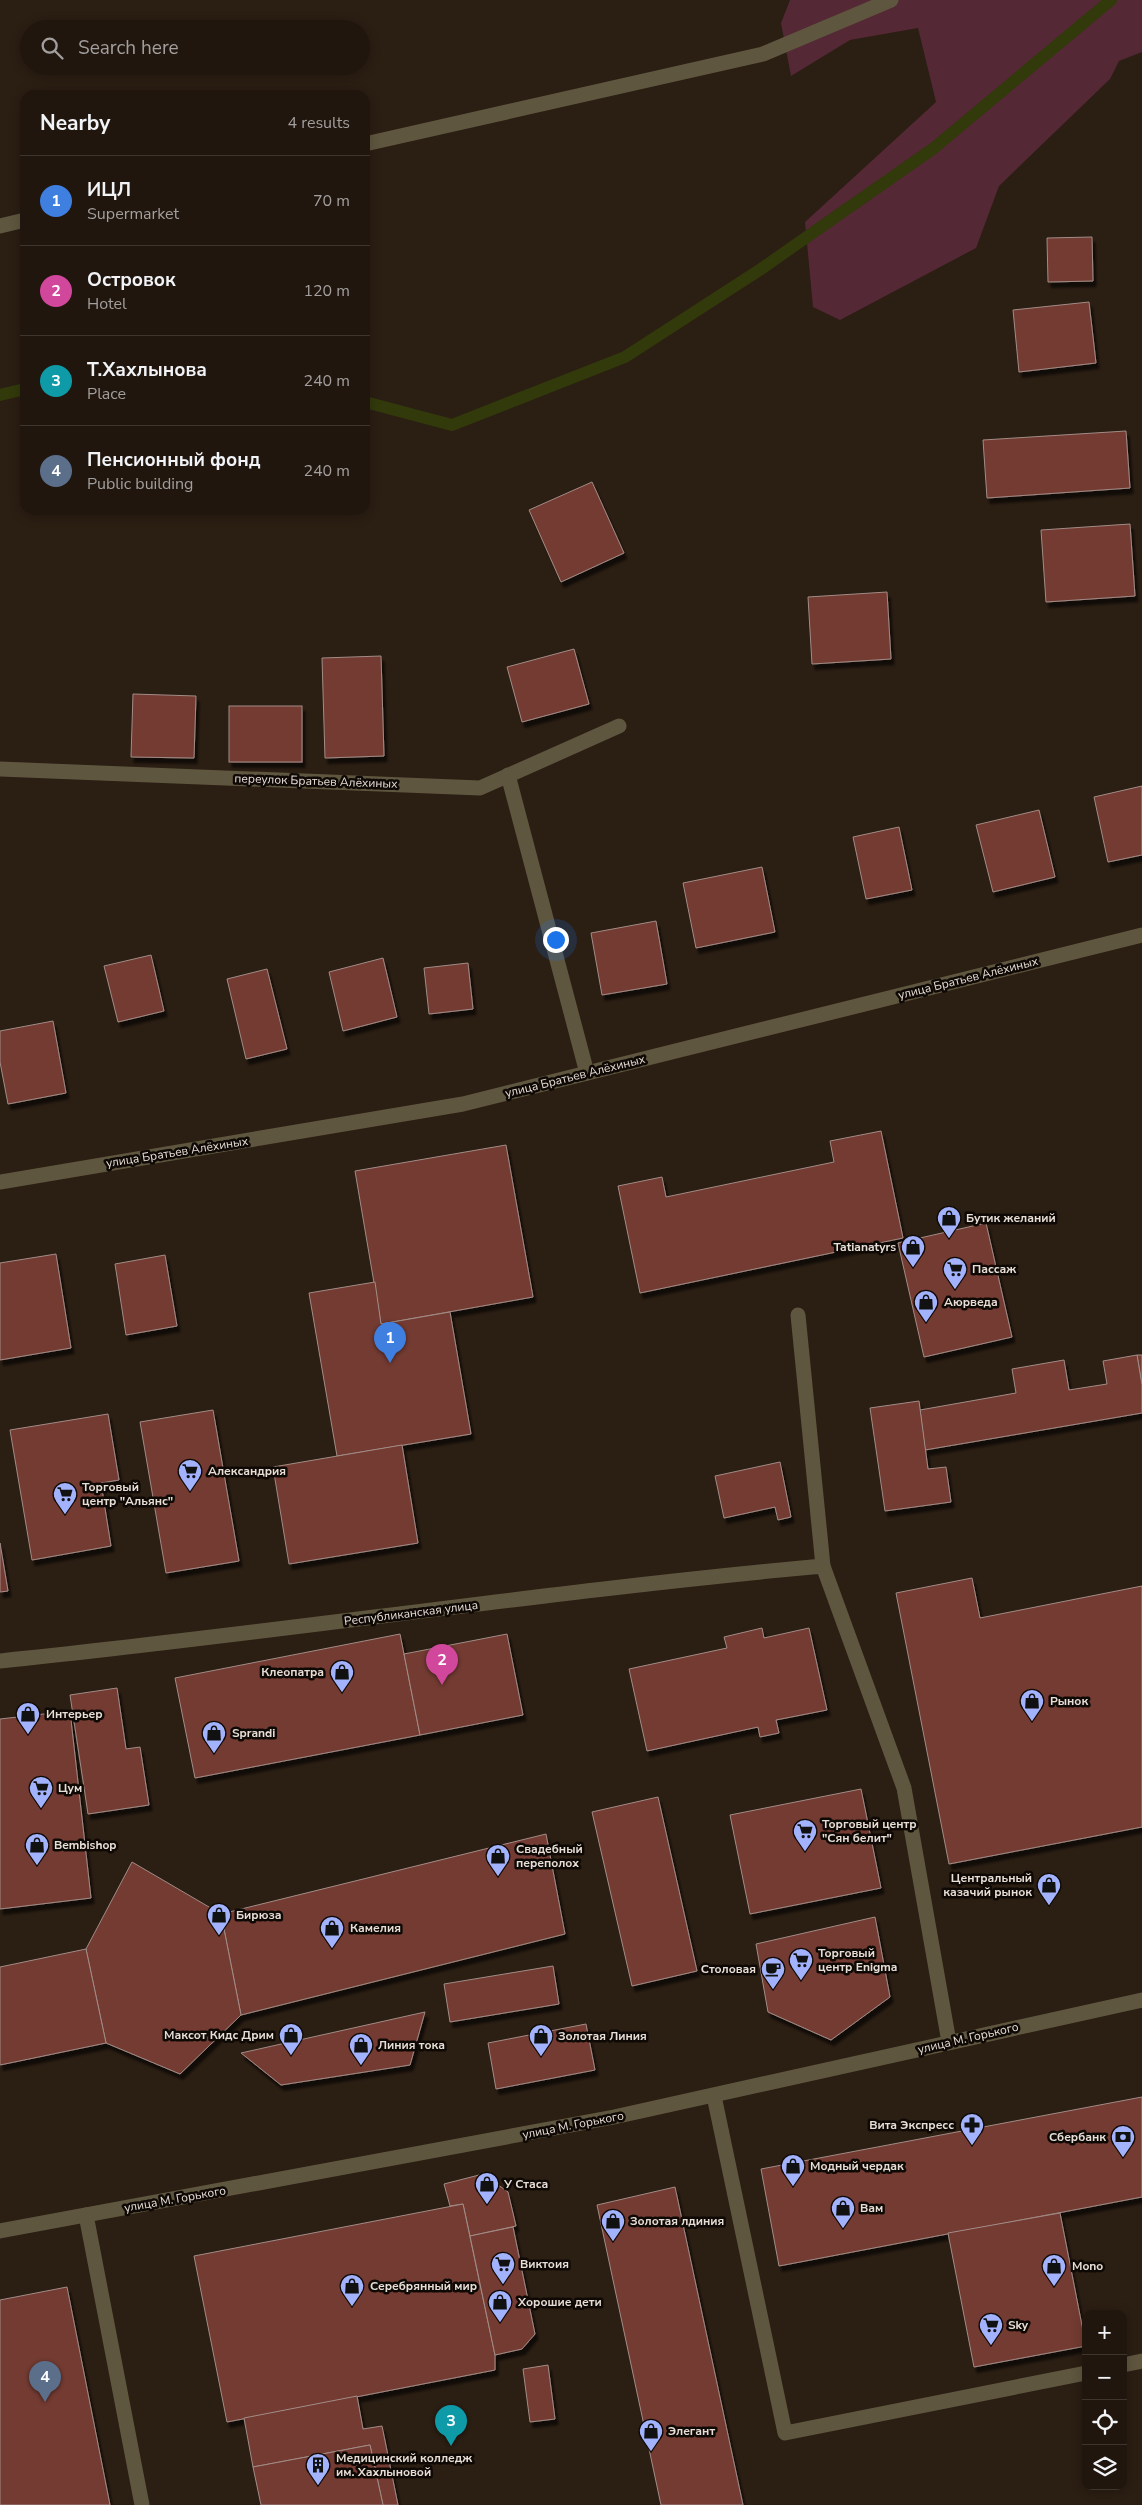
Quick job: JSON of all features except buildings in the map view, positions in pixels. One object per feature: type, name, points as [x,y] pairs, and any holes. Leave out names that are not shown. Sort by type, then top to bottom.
[{"type":"street","points":[[370,143],[763,54],[891,0]]},
{"type":"street","points":[[0,226],[20,221]]},
{"type":"street","name":"переулок Братьев Алёхиных","points":[[0,769],[480,788],[619,726]]},
{"type":"street","points":[[508,775],[587,1072]]},
{"type":"street","name":"улица Братьев Алёхиных","points":[[0,1182],[463,1104],[1142,935]]},
{"type":"street","points":[[798,1315],[823,1566],[904,1788],[949,2042]]},
{"type":"street","name":"Республиканская улица","points":[[0,1661],[140,1647],[686,1579],[823,1566]]},
{"type":"street","name":"улица М. Горького","points":[[0,2231],[505,2138],[714,2096],[1142,2000]]},
{"type":"street","points":[[714,2096],[785,2433],[1082,2374]]},
{"type":"street","points":[[86,2216],[142,2505]]},
{"type":"street","points":[[1127,2364],[1142,2362]]},
{"type":"shaded area","points":[[790,0],[1142,0],[1142,52],[1119,61],[1110,79],[999,186],[976,248],[840,320],[813,307],[805,222],[936,102],[918,28],[850,40],[791,76],[781,23]]},
{"type":"waterway","points":[[370,403],[452,425],[625,357],[761,269],[934,148],[1111,0]]},
{"type":"waterway","points":[[0,395],[20,390]]},
{"type":"place","name":"Бутик желаний","points":[[949,1239]]},
{"type":"place","name":"Tatianatyrs","points":[[913,1268]]},
{"type":"place","name":"Пассаж","points":[[955,1290]]},
{"type":"place","name":"Аюрведа","points":[[926,1323]]},
{"type":"place","name":"ИЦЛ","points":[[390,1363]]},
{"type":"place","name":"Александрия","points":[[190,1492]]},
{"type":"place","name":"Торговый центр \"Альянс\"","points":[[65,1515]]},
{"type":"place","name":"Островок","points":[[442,1685]]},
{"type":"place","name":"Клеопатра","points":[[342,1693]]},
{"type":"place","name":"Рынок","points":[[1032,1722]]},
{"type":"place","name":"Интерьер","points":[[28,1735]]},
{"type":"place","name":"Sprandi","points":[[214,1754]]},
{"type":"place","name":"Цум","points":[[41,1809]]},
{"type":"place","name":"Торговый центр \"Сян белит\"","points":[[805,1852]]},
{"type":"place","name":"Bembishop","points":[[37,1866]]},
{"type":"place","name":"Свадебный переполох","points":[[498,1877]]},
{"type":"place","name":"Центральный казачий рынок","points":[[1049,1906]]},
{"type":"place","name":"Бирюза","points":[[219,1936]]},
{"type":"place","name":"Камелия","points":[[332,1949]]},
{"type":"place","name":"Торговый центр Enigma","points":[[801,1981]]},
{"type":"place","name":"Столовая","points":[[773,1990]]},
{"type":"place","name":"Максот Кидс Дрим","points":[[291,2056]]},
{"type":"place","name":"Золотая Линия","points":[[541,2057]]},
{"type":"place","name":"Линия тока","points":[[361,2066]]},
{"type":"place","name":"Вита Экспресс","points":[[972,2146]]},
{"type":"place","name":"Сбербанк","points":[[1123,2158]]},
{"type":"place","name":"Модный чердак","points":[[793,2187]]},
{"type":"place","name":"У Стаса","points":[[487,2205]]},
{"type":"place","name":"Вам","points":[[843,2229]]},
{"type":"place","name":"Золотая лдиния","points":[[613,2242]]},
{"type":"place","name":"Виктоия","points":[[503,2285]]},
{"type":"place","name":"Mono","points":[[1054,2287]]},
{"type":"place","name":"Серебрянный мир","points":[[352,2307]]},
{"type":"place","name":"Хорошие дети","points":[[500,2323]]},
{"type":"place","name":"Sky","points":[[991,2346]]},
{"type":"place","name":"Пенсионный фонд","points":[[45,2402]]},
{"type":"place","name":"Т.Хахлынова","points":[[451,2446]]},
{"type":"place","name":"Элегант","points":[[651,2452]]},
{"type":"place","name":"Медицинский колледж им. Хахлыновой","points":[[318,2486]]}]
